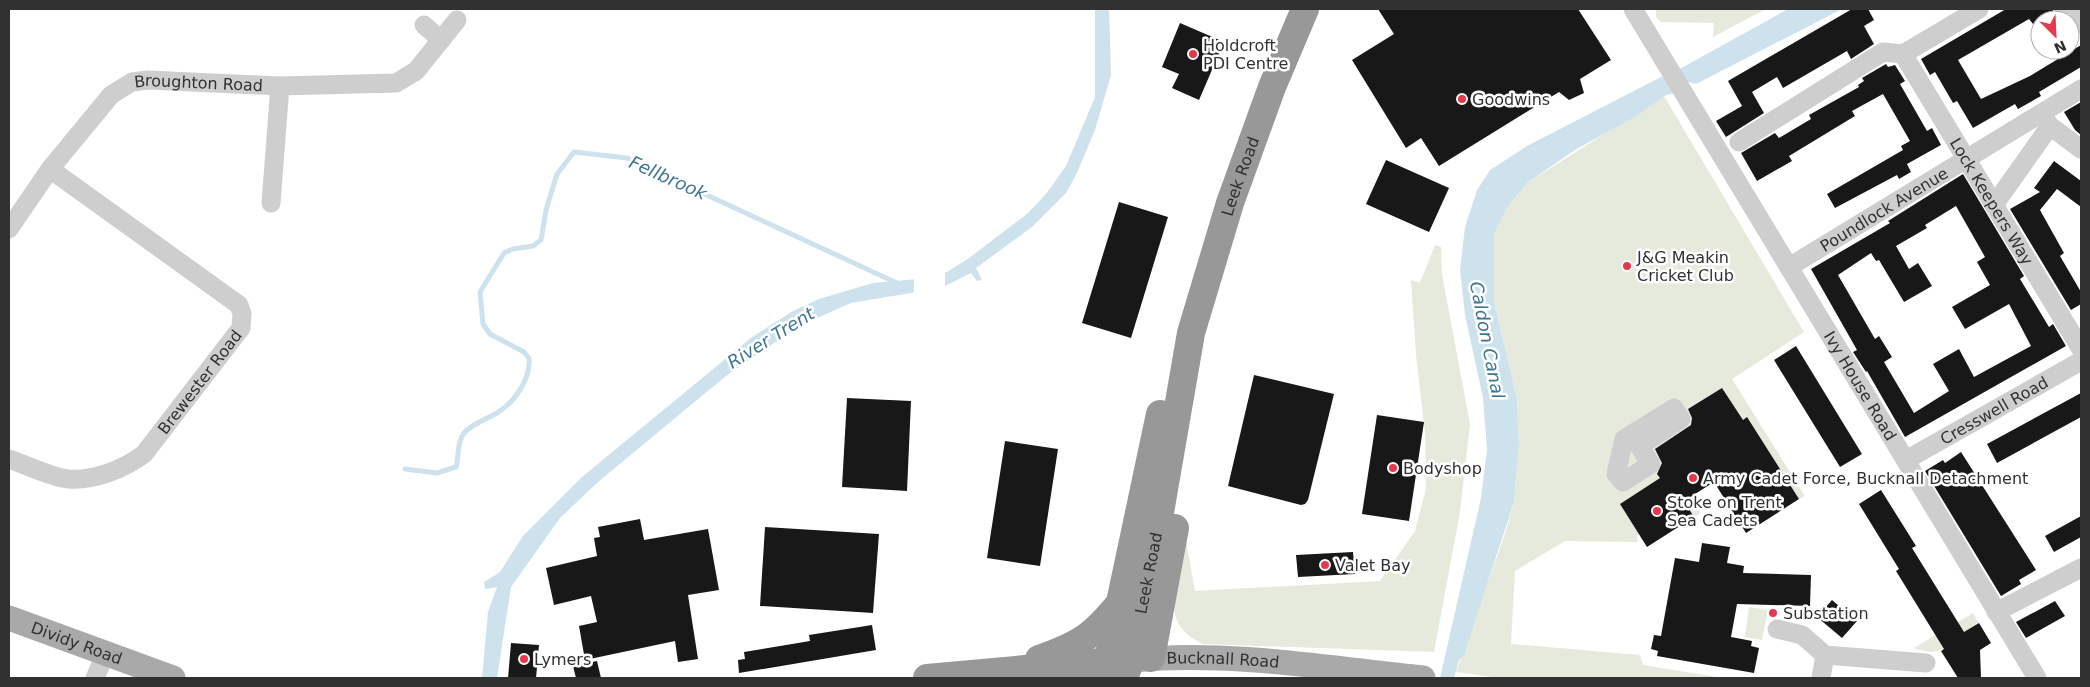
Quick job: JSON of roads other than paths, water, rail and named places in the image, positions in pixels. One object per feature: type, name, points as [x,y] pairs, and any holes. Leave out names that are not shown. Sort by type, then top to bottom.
[{"type":"highway","name":"Leek Road","points":[[1127,669],[1121,602],[1146,474],[1161,410],[1187,348],[1230,202],[1272,87],[1305,9]]},
{"type":"highway","points":[[936,677],[1002,671],[1127,669],[1195,414],[1187,348]]},
{"type":"highway","points":[[1002,671],[1067,649],[1085,640],[1101,627],[1121,602]]},
{"type":"main road","name":"Dividy Road","points":[[9,618],[174,678]]},
{"type":"main road","name":"Bucknall Road","points":[[1127,669],[1193,657],[1254,660],[1414,677]]},
{"type":"street","name":"Ivy House Road","points":[[1633,9],[2037,678]]},
{"type":"street","points":[[1739,142],[1883,52],[1903,54],[1979,9]]},
{"type":"street","points":[[2064,9],[2081,24]]},
{"type":"street","name":"Broughton Road","points":[[9,229],[50,170],[111,95],[132,82],[148,80],[280,86],[396,82],[416,71],[457,20]]},
{"type":"street","points":[[424,25],[441,40]]},
{"type":"street","name":"Lock Keepers Way","points":[[1903,54],[2081,349]]},
{"type":"street","points":[[271,203],[280,86]]},
{"type":"street","name":"Poundlock Avenue","points":[[1789,267],[1966,158],[2045,120],[2081,89]]},
{"type":"street","points":[[1994,205],[2045,120],[2081,149]]},
{"type":"street","name":"Brewester Road","points":[[9,458],[67,479],[109,472],[129,465],[144,454],[241,328],[242,314],[240,306],[50,170]]},
{"type":"street","name":"Cresswell Road","points":[[1906,460],[2081,361]]},
{"type":"street","points":[[1996,612],[2081,568]]},
{"type":"street","points":[[1777,629],[1802,636],[1825,656],[1926,663]]},
{"type":"street","points":[[95,678],[105,654]]},
{"type":"street","points":[[1821,678],[1825,656]]},
{"type":"water","name":"River Trent","points":[[1095,9],[1109,9],[1111,75],[1095,130],[1076,175],[1066,193],[1032,227],[976,268],[982,280],[977,281],[971,273],[941,288],[851,303],[799,326],[726,376],[598,482],[560,518],[511,587],[497,678],[482,678],[488,612],[497,587],[485,589],[484,582],[500,572],[523,536],[582,477],[752,337],[793,311],[819,299],[873,283],[918,279],[947,272],[969,258],[1027,214],[1046,194],[1066,166],[1095,97]]},
{"type":"water","name":"Caldon Canal","points":[[1788,9],[1842,9],[1696,84],[1689,82],[1674,89],[1674,93],[1664,96],[1638,115],[1575,150],[1527,183],[1507,208],[1494,234],[1494,302],[1517,399],[1519,445],[1514,502],[1464,655],[1459,660],[1454,678],[1440,678],[1481,498],[1487,450],[1483,398],[1465,315],[1460,270],[1465,227],[1477,190],[1490,170],[1527,146],[1661,77],[1667,76]]},
{"type":"waterway","name":"Fellbrook","points":[[405,469],[437,473],[456,467],[459,445],[464,433],[504,408],[520,389],[527,373],[529,358],[524,352],[490,334],[483,324],[480,292],[504,253],[513,249],[533,246],[541,240],[546,210],[557,174],[574,152],[627,158],[899,284]]},
{"type":"place","name":"Holdcroft PDI Centre","points":[[1193,54]]},
{"type":"place","name":"Goodwins","points":[[1462,99]]},
{"type":"place","name":"J&G Meakin Cricket Club","points":[[1627,266]]},
{"type":"place","name":"Bodyshop","points":[[1393,468]]},
{"type":"place","name":"Army Cadet Force, Bucknall Detachment","points":[[1693,478]]},
{"type":"place","name":"Stoke on Trent Sea Cadets","points":[[1657,511]]},
{"type":"place","name":"Valet Bay","points":[[1325,565]]},
{"type":"place","name":"Substation","points":[[1773,613]]},
{"type":"place","name":"Lymers","points":[[524,659]]}]
